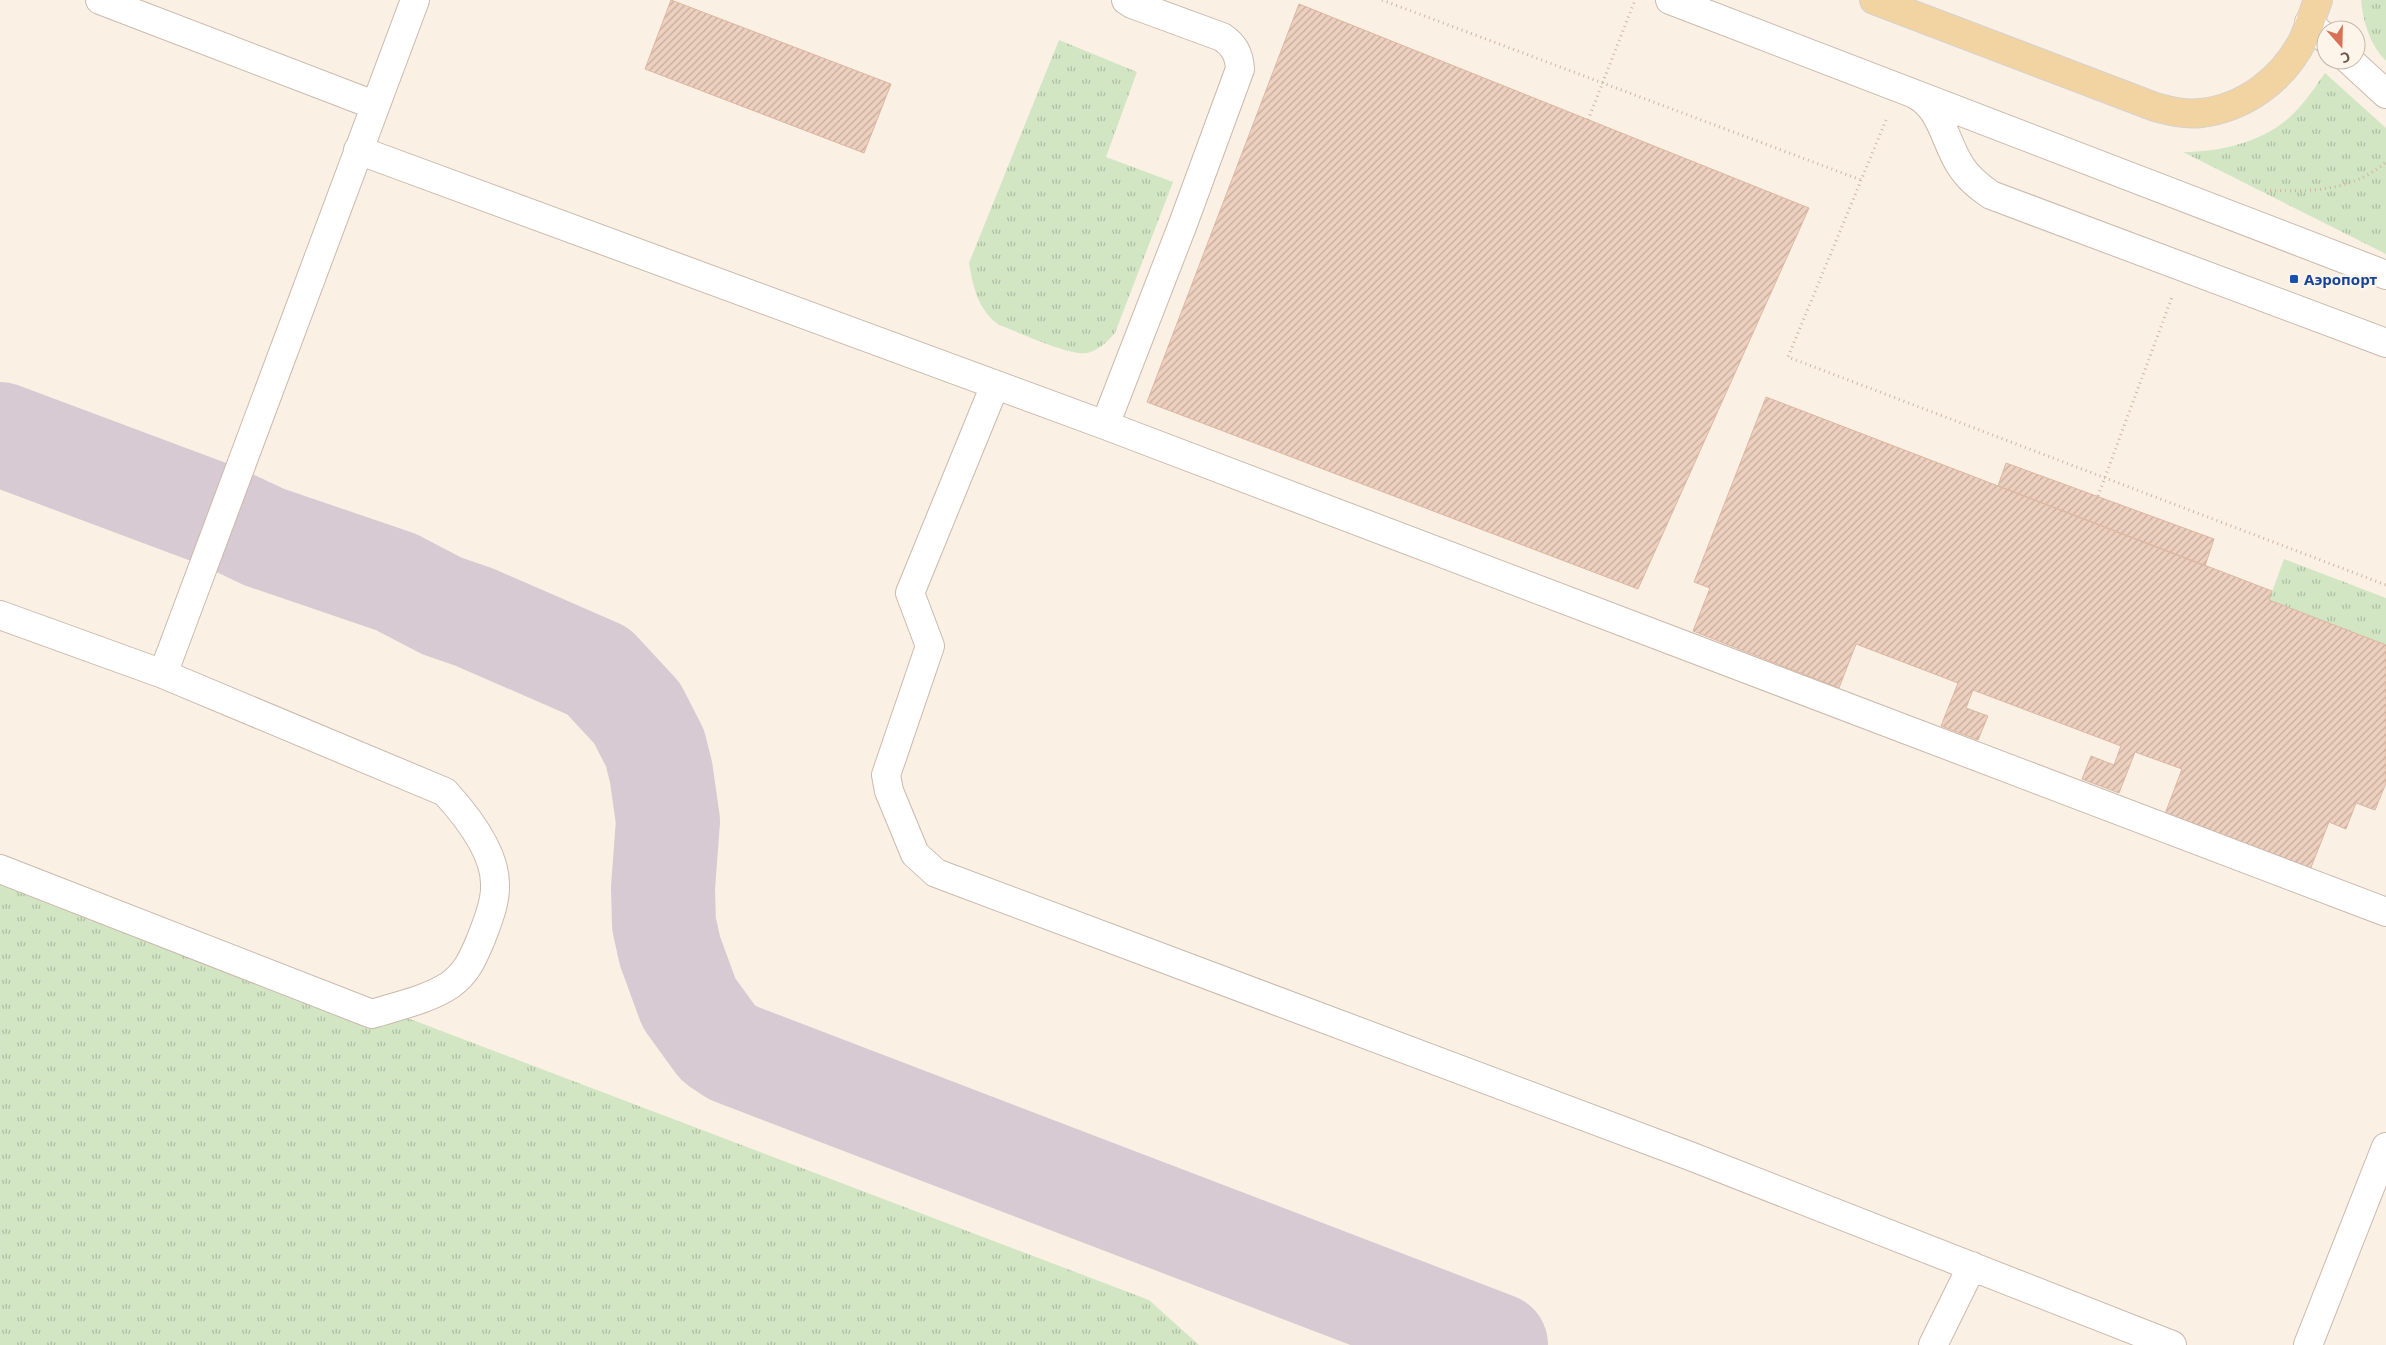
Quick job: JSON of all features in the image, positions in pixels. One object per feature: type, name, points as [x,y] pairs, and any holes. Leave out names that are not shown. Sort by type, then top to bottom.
[{"type":"main road","points":[[1874,0],[2176,113],[2200,114],[2235,105],[2259,92],[2283,70],[2316,24]]},
{"type":"lane","points":[[100,0],[374,105]]},
{"type":"lane","points":[[163,674],[374,105],[415,0]]},
{"type":"lane","points":[[1104,425],[1183,224],[1240,70],[1236,50],[1230,42],[1222,37],[1132,4],[1126,0]]},
{"type":"lane","points":[[1670,0],[2386,275]]},
{"type":"lane","points":[[2360,70],[2386,94]]},
{"type":"lane","points":[[1901,88],[1922,98],[1934,112],[1958,163],[1972,182],[1991,195],[2386,343]]},
{"type":"lane","points":[[358,150],[1104,425],[2386,912]]},
{"type":"lane","points":[[995,385],[910,592],[930,646],[886,775],[889,791],[916,854],[922,862],[936,873],[1690,1156],[2172,1345]]},
{"type":"lane","points":[[0,615],[163,674],[445,792],[464,812],[473,826],[488,856],[495,885],[488,921],[469,968],[450,985],[430,995],[372,1014],[0,870]]},
{"type":"lane","points":[[2308,1345],[2386,1147]]},
{"type":"lane","points":[[1933,1345],[1972,1266]]},
{"type":"path","points":[[1382,0],[1861,180]]},
{"type":"path","points":[[1588,120],[1635,0]]},
{"type":"path","points":[[1901,88],[1788,357],[2386,585]]},
{"type":"path","points":[[2256,190],[2320,190],[2342,186],[2364,178],[2386,162]]},
{"type":"path","points":[[2098,496],[2183,267]]},
{"type":"green space","points":[[2361,0],[2386,0],[2386,61],[2380,55],[2368,33]]},
{"type":"green space","points":[[1059,40],[1137,72],[1106,157],[1173,182],[1115,333],[1103,345],[1087,353],[1068,351],[999,325],[981,305],[972,281],[969,263]]},
{"type":"green space","points":[[2325,73],[2386,128],[2386,254],[2183,152],[2228,147],[2257,138],[2271,131],[2294,113]]},
{"type":"green space","points":[[2284,559],[2386,598],[2386,645],[2269,600]]},
{"type":"green space","points":[[0,863],[1149,1300],[1199,1345],[0,1345]]},
{"type":"building","points":[[671,0],[891,84],[864,153],[645,69]]},
{"type":"building","points":[[1299,4],[1809,208],[1638,589],[1147,402]]},
{"type":"building","points":[[1766,397],[2272,591],[2269,600],[2386,645],[2386,783],[2375,810],[2356,803],[2346,829],[2329,822],[2310,870],[2165,814],[2182,769],[2135,752],[2119,793],[2082,779],[2091,756],[2114,765],[2121,746],[1973,690],[1966,708],[1988,716],[1978,740],[1941,726],[1958,683],[1856,644],[1839,688],[1693,631],[1710,588],[1694,582]]},
{"type":"building","points":[[2006,463],[2214,539],[2205,566],[1998,486]]},
{"type":"taxiway","points":[[0,434],[222,517],[264,537],[396,582],[442,606],[474,617],[598,671],[637,713],[655,748],[661,772],[668,821],[663,888],[664,924],[670,951],[689,1003],[718,1043],[733,1053],[1496,1345]]},
{"type":"place","name":"Аэропорт","points":[[2294,279]]}]
